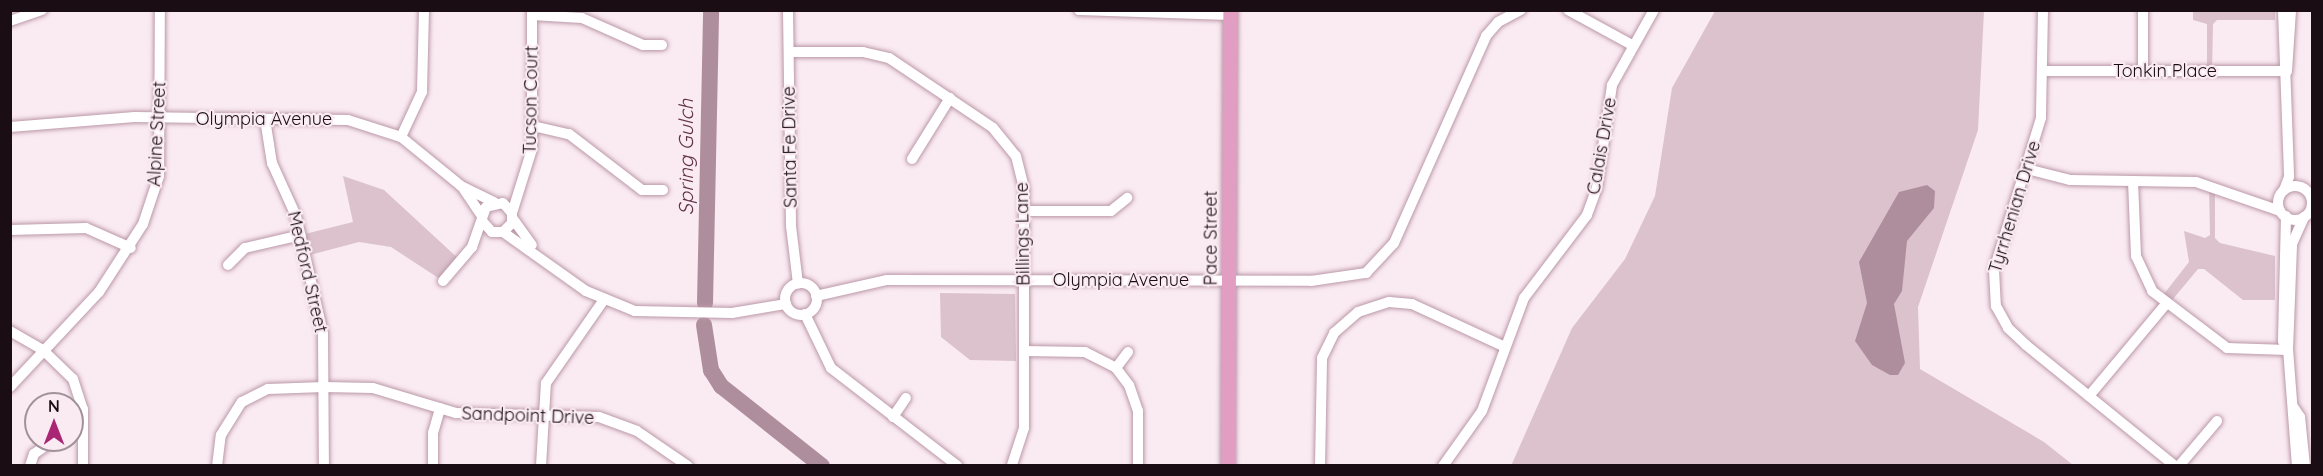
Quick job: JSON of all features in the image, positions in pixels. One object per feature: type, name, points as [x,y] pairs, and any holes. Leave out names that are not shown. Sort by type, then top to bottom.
[{"type":"main road","name":"Pace Street","points":[[1228,465],[1230,13]]},
{"type":"street","points":[[10,21],[42,10]]},
{"type":"street","name":"Alpine Street","points":[[10,387],[99,292],[131,248],[159,176],[160,10]]},
{"type":"street","points":[[401,137],[422,92],[424,10]]},
{"type":"street","name":"Santa Fe Drive","points":[[788,10],[790,226],[798,284]]},
{"type":"street","points":[[1080,10],[1230,13]]},
{"type":"street","name":"Olympia Avenue","points":[[816,296],[876,280],[1348,279],[1375,267],[1394,243],[1486,36],[1498,22],[1521,10]]},
{"type":"street","points":[[1568,10],[1632,45]]},
{"type":"street","name":"Calais Drive","points":[[1443,465],[1482,411],[1505,347],[1536,276],[1574,232],[1593,202],[1612,85],[1632,45],[1654,10]]},
{"type":"street","name":"Tyrrhenian Drive","points":[[2043,10],[2041,118],[1994,270],[1996,306],[2008,328],[2089,396],[2177,465]]},
{"type":"street","points":[[2143,10],[2144,72]]},
{"type":"street","points":[[2283,10],[2287,71],[2289,177],[2282,194],[2283,341],[2288,350]]},
{"type":"street","points":[[2287,71],[2291,10]]},
{"type":"street","points":[[532,13],[582,18],[643,45],[662,45]]},
{"type":"street","name":"Tucson Court","points":[[500,233],[513,216],[530,162],[533,126],[532,13]]},
{"type":"street","name":"Billings Lane","points":[[789,52],[883,56],[950,98],[1011,147],[1022,172],[1024,211],[1024,428],[1012,465]]},
{"type":"street","name":"Tonkin Place","points":[[2042,71],[2287,71]]},
{"type":"street","points":[[912,159],[950,98]]},
{"type":"street","name":"Olympia Avenue","points":[[10,127],[135,117],[160,120],[348,120],[401,137],[461,186],[496,202],[513,216]]},
{"type":"street","name":"Medford Street","points":[[266,119],[272,163],[301,235],[323,334],[324,465]]},
{"type":"street","points":[[533,126],[569,134],[642,190],[663,190]]},
{"type":"street","points":[[2288,153],[2308,192],[2309,212],[2292,244],[2288,350],[2294,408],[2290,419],[2297,465]]},
{"type":"street","points":[[2027,169],[2070,180],[2196,182],[2283,213],[2309,212]]},
{"type":"street","points":[[2133,181],[2138,265],[2146,282],[2166,304],[2227,348],[2288,350]]},
{"type":"street","name":"Olympia Avenue","points":[[461,186],[482,219],[500,233]]},
{"type":"street","points":[[443,280],[472,247],[482,219],[496,202],[521,187]]},
{"type":"street","points":[[2255,202],[2282,194],[2308,192]]},
{"type":"street","points":[[1024,211],[1111,211],[1127,198]]},
{"type":"street","points":[[513,216],[540,254]]},
{"type":"street","points":[[10,230],[87,228],[131,248]]},
{"type":"street","points":[[472,247],[500,233],[540,254],[603,301],[660,314],[732,314],[786,304]]},
{"type":"street","points":[[228,264],[245,248],[301,235]]},
{"type":"street","points":[[798,284],[811,287],[816,296],[816,305],[806,314],[792,312],[786,304],[788,291],[798,284]]},
{"type":"street","points":[[541,465],[541,414],[546,383],[554,368],[603,301]]},
{"type":"street","points":[[1320,465],[1322,358],[1334,333],[1358,312],[1389,302],[1412,304],[1505,347]]},
{"type":"street","points":[[2089,396],[2166,304]]},
{"type":"street","points":[[806,314],[831,369],[958,465]]},
{"type":"street","points":[[10,331],[44,351],[73,379],[77,392]]},
{"type":"street","points":[[1024,351],[1085,352],[1116,368],[1136,402],[1138,465]]},
{"type":"street","points":[[1116,368],[1128,352]]},
{"type":"street","name":"Sandpoint Drive","points":[[217,465],[221,435],[242,402],[268,389],[324,387],[373,388],[472,415],[541,414],[619,423],[688,465]]},
{"type":"street","points":[[892,417],[906,398]]},
{"type":"street","points":[[433,465],[433,433],[440,408]]},
{"type":"street","points":[[2294,408],[2300,417],[2306,465]]},
{"type":"street","points":[[2177,465],[2217,421]]},
{"type":"street","points":[[30,465],[37,452]]},
{"type":"shaded area","points":[[1715,11],[1984,11],[1978,130],[1918,307],[1920,369],[2044,442],[2073,465],[1511,466],[1572,328],[1625,259],[1655,196],[1672,88]]},
{"type":"shaded area","points":[[2193,11],[2275,11],[2275,20],[2217,20],[2213,24],[2212,71],[2207,71],[2207,24],[2193,20]]},
{"type":"shaded area","points":[[343,176],[384,190],[461,261],[443,281],[391,247],[359,242],[306,256],[301,235],[353,222]]},
{"type":"shaded area","points":[[1927,185],[1935,191],[1934,208],[1907,241],[1902,291],[1894,304],[1905,363],[1898,375],[1890,375],[1872,365],[1855,341],[1867,303],[1859,262],[1899,192]]},
{"type":"shaded area","points":[[2209,186],[2215,188],[2215,238],[2220,243],[2275,256],[2275,300],[2243,300],[2204,269],[2198,269],[2168,305],[2160,299],[2189,262],[2184,231],[2205,238],[2210,235]]},
{"type":"shaded area","points":[[940,293],[1015,294],[1016,361],[970,360],[941,337]]},
{"type":"waterway","name":"Spring Gulch","points":[[705,303],[711,10]]},
{"type":"waterway","name":"Spring Gulch","points":[[704,325],[711,370],[721,386],[822,466]]}]
